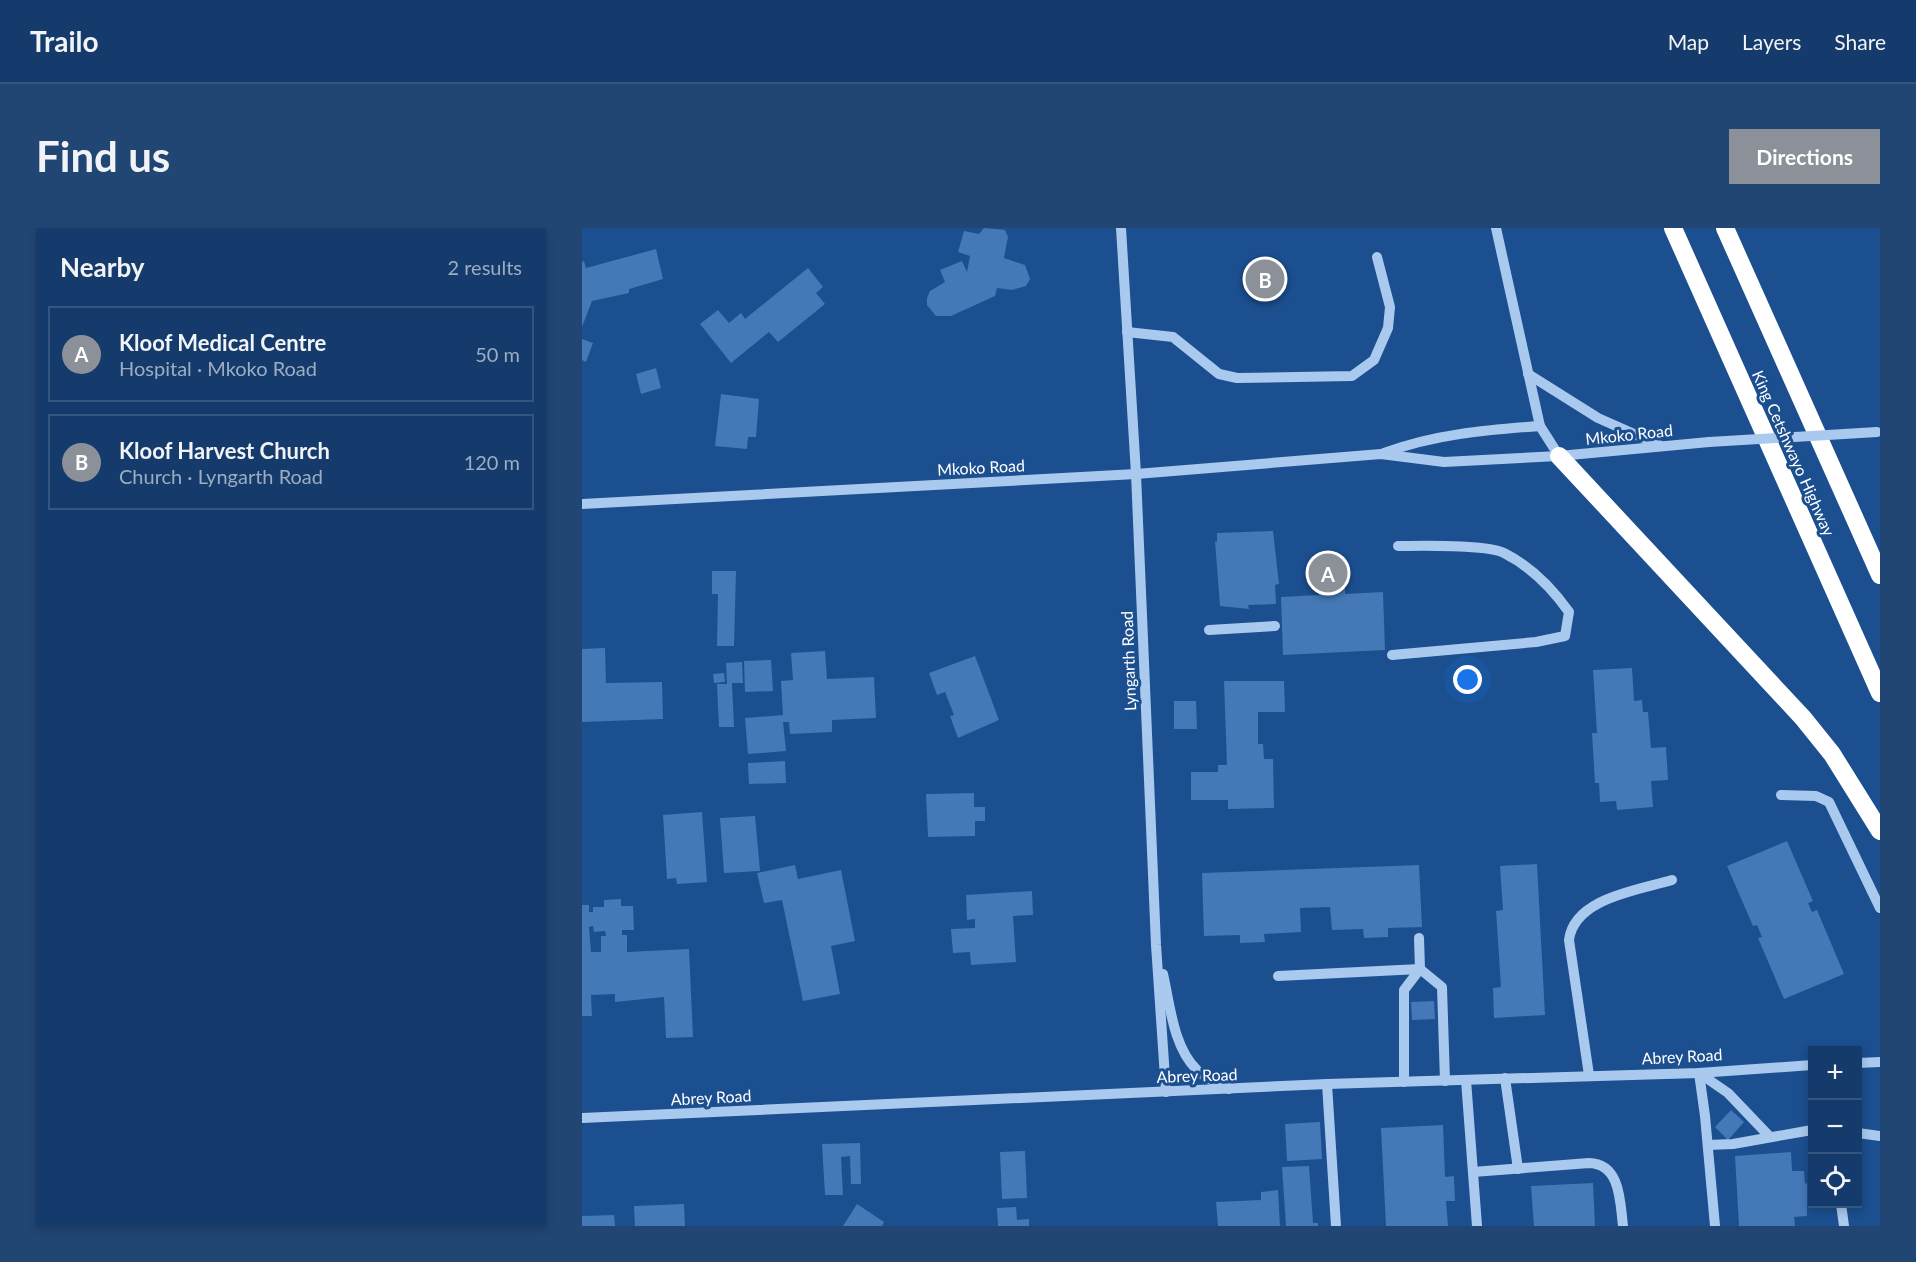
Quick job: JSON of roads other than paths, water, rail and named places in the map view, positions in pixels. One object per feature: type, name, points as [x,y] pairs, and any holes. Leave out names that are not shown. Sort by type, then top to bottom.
[{"type":"highway","name":"King Cetshwayo Highway","points":[[1673,228],[1880,693]]},
{"type":"highway","name":"King Cetshwayo Highway","points":[[1725,228],[1880,575]]},
{"type":"highway","points":[[1559,456],[1803,718],[1832,754],[1880,831]]},
{"type":"street","name":"Lyngarth Road","points":[[1121,228],[1136,474],[1156,945],[1166,1092]]},
{"type":"street","points":[[1496,228],[1540,426],[1559,456]]},
{"type":"street","points":[[1127,332],[1173,338],[1219,374],[1237,378],[1352,376],[1374,360],[1388,328],[1390,307],[1377,257]]},
{"type":"street","points":[[1528,374],[1598,418],[1662,446]]},
{"type":"street","name":"Mkoko Road","points":[[1381,454],[1414,442],[1462,432],[1540,426]]},
{"type":"street","name":"Mkoko Road","points":[[582,504],[1136,474],[1381,454],[1444,462],[1559,456],[1709,442],[1879,432]]},
{"type":"street","points":[[1392,655],[1536,642],[1565,636],[1569,612],[1549,584],[1503,552],[1450,546],[1398,546]]},
{"type":"street","points":[[1209,630],[1275,626]]},
{"type":"street","points":[[1781,795],[1816,796],[1829,802],[1880,908]]},
{"type":"street","points":[[1589,1075],[1569,940],[1570,931],[1581,916],[1593,907],[1672,880]]},
{"type":"street","points":[[1404,1082],[1404,990],[1420,969],[1419,938]]},
{"type":"street","points":[[1156,945],[1174,1022],[1189,1059],[1202,1074],[1231,1089]]},
{"type":"street","points":[[1278,976],[1420,969],[1442,987],[1445,1081]]},
{"type":"street","points":[[1862,1063],[1880,1062]]},
{"type":"street","name":"Abrey Road","points":[[582,1118],[1327,1084],[1699,1073],[1706,1070],[1808,1065]]},
{"type":"street","points":[[1699,1073],[1728,1093],[1770,1137]]},
{"type":"street","points":[[1699,1073],[1715,1226]]},
{"type":"street","points":[[1505,1078],[1518,1169]]},
{"type":"street","points":[[1466,1080],[1477,1226]]},
{"type":"street","points":[[1327,1084],[1336,1226]]},
{"type":"street","points":[[1708,1145],[1733,1144],[1808,1131]]},
{"type":"street","points":[[1862,1134],[1880,1136]]},
{"type":"street","points":[[1473,1172],[1589,1163],[1601,1165],[1610,1171],[1617,1183],[1623,1226]]},
{"type":"street","points":[[1842,1208],[1844,1226]]},
{"type":"place","name":"Kloof Harvest Church","points":[[1265,279]]},
{"type":"place","name":"Kloof Medical Centre","points":[[1328,573]]}]
